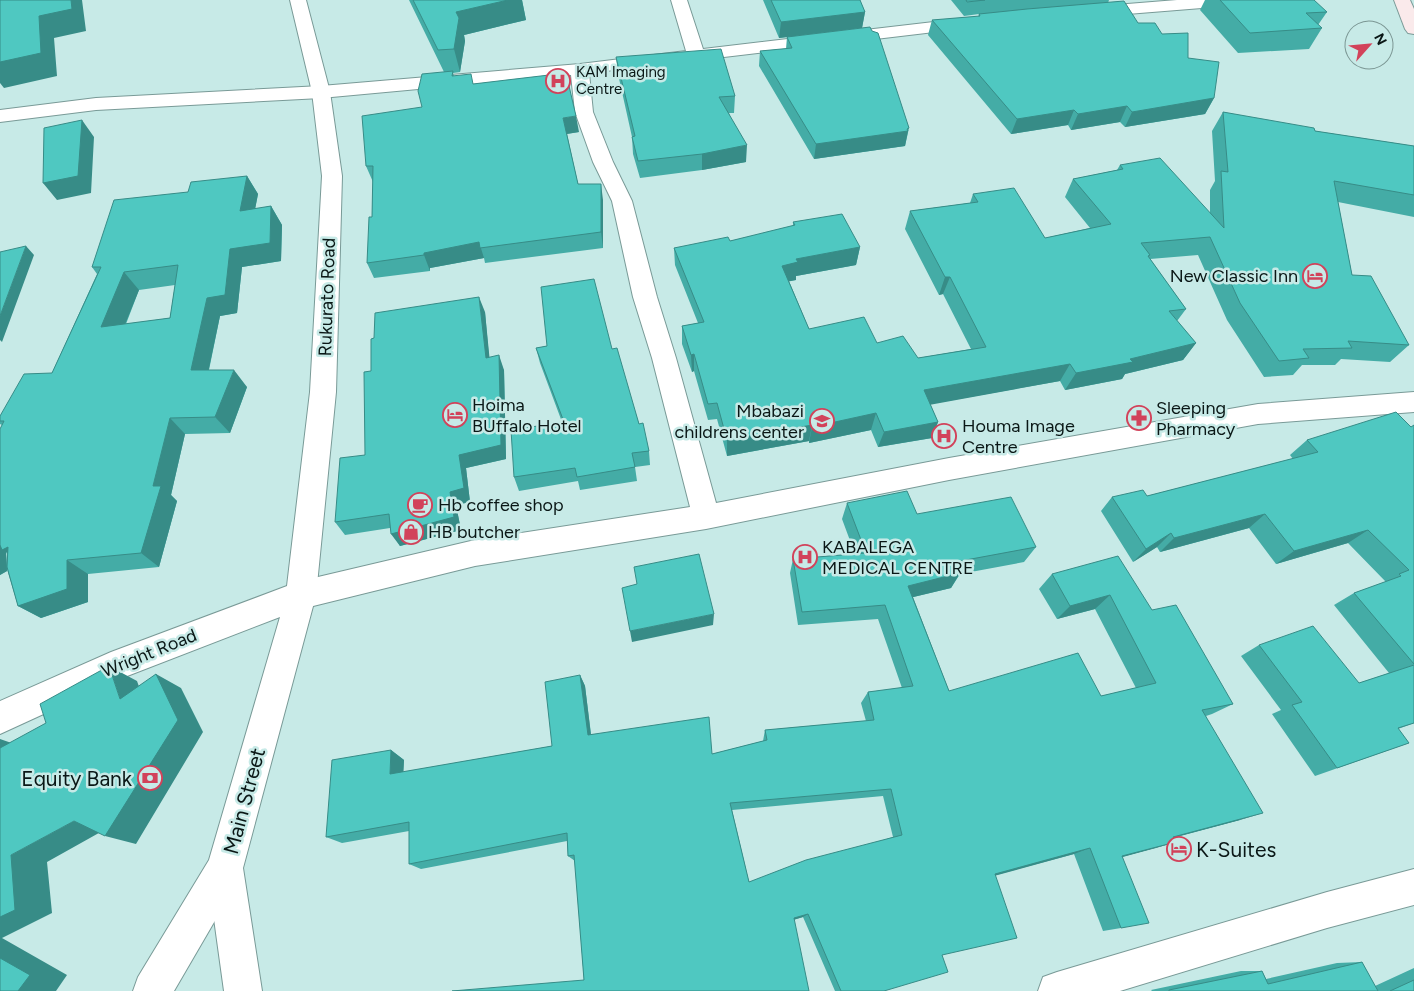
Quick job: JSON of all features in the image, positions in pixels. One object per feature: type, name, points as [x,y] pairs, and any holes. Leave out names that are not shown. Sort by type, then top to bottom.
[{"type":"main road","points":[[1402,0],[1414,29]]},
{"type":"street","name":"Rukurato Road","points":[[298,0],[321,92],[332,176],[324,392],[300,596]]},
{"type":"street","points":[[679,0],[696,56]]},
{"type":"street","points":[[1070,13],[1238,0]]},
{"type":"street","points":[[0,116],[96,104],[321,92],[580,69],[983,22]]},
{"type":"street","points":[[580,69],[584,112],[603,162],[622,201],[645,297],[664,358],[706,517]]},
{"type":"street","name":"Wright Road","points":[[0,718],[45,694],[158,648],[300,596],[475,553],[706,517],[949,469],[1258,414],[1414,402]]},
{"type":"street","name":"Main Street","points":[[152,991],[225,868],[300,596]]},
{"type":"street","points":[[225,868],[243,991]]},
{"type":"street","points":[[1057,991],[1327,910],[1414,887]]},
{"type":"building","points":[[0,0],[71,0],[72,9],[39,16],[41,53],[0,62]]},
{"type":"building","points":[[413,0],[508,0],[456,12],[459,18],[454,49],[438,50]]},
{"type":"building","points":[[771,0],[860,0],[865,12],[781,22]]},
{"type":"building","points":[[966,0],[985,0],[967,2]]},
{"type":"building","points":[[1220,0],[1314,0],[1327,12],[1306,13],[1322,28],[1250,33]]},
{"type":"building","points":[[1124,1],[1138,23],[1155,23],[1162,34],[1188,33],[1188,58],[1219,62],[1214,98],[1132,112],[1127,106],[1078,114],[1074,110],[1017,119],[932,20],[980,16],[979,14],[1027,9]]},
{"type":"building","points":[[870,27],[872,31],[878,33],[909,128],[907,129],[908,131],[816,144],[760,51],[792,48],[787,37]]},
{"type":"building","points":[[721,49],[735,96],[719,97],[747,145],[702,154],[638,161],[632,137],[635,136],[616,57]]},
{"type":"building","points":[[453,71],[452,76],[471,74],[473,84],[566,73],[576,116],[563,118],[578,184],[601,184],[601,232],[480,248],[479,242],[424,253],[424,255],[367,263],[369,217],[372,217],[373,166],[366,166],[362,116],[422,107],[418,91],[422,74]]},
{"type":"building","points":[[1223,112],[1314,128],[1315,131],[1414,146],[1414,195],[1334,181],[1352,275],[1371,276],[1409,345],[1348,341],[1352,348],[1303,349],[1309,358],[1279,361],[1240,303],[1210,237],[1141,243],[1150,255],[1148,256],[1186,309],[1169,311],[1196,343],[1130,359],[1133,362],[1076,373],[1070,364],[924,390],[938,422],[884,432],[876,413],[812,427],[812,425],[727,440],[717,403],[708,404],[694,354],[691,355],[682,326],[704,322],[674,248],[728,237],[730,241],[795,225],[793,222],[842,214],[860,247],[796,259],[798,262],[782,266],[809,329],[864,317],[877,343],[903,336],[918,358],[986,347],[950,277],[945,277],[910,211],[978,202],[973,194],[1014,188],[1045,238],[1111,224],[1073,179],[1123,169],[1120,165],[1160,158],[1224,228],[1221,171],[1228,172]]},
{"type":"building","points":[[82,120],[78,176],[43,183],[44,128]]},
{"type":"building","points":[[247,176],[240,211],[271,206],[270,243],[230,249],[225,295],[207,298],[191,370],[234,370],[215,417],[170,418],[153,486],[161,486],[141,553],[67,560],[67,589],[18,606],[7,567],[8,547],[2,550],[0,545],[0,429],[4,421],[0,421],[0,416],[24,374],[52,373],[101,267],[92,267],[114,200],[188,192],[191,182]],"holes":[[[178,265],[170,318],[101,327],[124,272]]]},
{"type":"building","points":[[26,246],[0,316],[0,252]]},
{"type":"building","points":[[594,279],[612,349],[617,348],[639,424],[643,423],[649,451],[632,453],[635,467],[577,477],[575,468],[514,477],[511,430],[564,422],[536,348],[547,346],[541,287]]},
{"type":"building","points":[[479,297],[486,358],[499,355],[501,445],[459,455],[464,488],[450,492],[454,517],[391,534],[389,514],[335,522],[340,458],[365,455],[364,372],[371,371],[371,339],[374,338],[375,313]]},
{"type":"building","points":[[1396,412],[1411,427],[1414,425],[1414,664],[1354,593],[1401,576],[1399,574],[1409,570],[1368,530],[1294,551],[1265,514],[1174,538],[1171,533],[1146,549],[1112,497],[1143,490],[1147,496],[1318,452],[1307,440]]},
{"type":"building","points":[[907,491],[917,514],[1011,497],[1036,547],[955,562],[960,573],[908,586],[949,691],[1078,653],[1101,696],[1156,683],[1110,595],[1070,606],[1052,574],[1118,556],[1152,610],[1176,605],[1233,704],[1202,710],[1263,813],[1173,837],[1176,842],[1122,856],[1149,923],[1121,928],[1090,848],[995,874],[1017,938],[942,955],[948,972],[884,991],[841,991],[808,914],[794,918],[809,991],[452,991],[584,980],[574,855],[568,856],[567,833],[409,864],[409,822],[326,837],[332,760],[391,750],[390,774],[552,746],[545,682],[580,675],[588,735],[709,717],[712,754],[767,740],[765,730],[874,720],[868,692],[913,686],[885,605],[802,612],[793,559],[866,553],[847,503]],"holes":[[[891,789],[902,835],[806,860],[749,882],[730,803]]]},
{"type":"building","points":[[699,554],[714,614],[630,631],[622,588],[637,584],[634,567]]},
{"type":"building","points":[[1313,626],[1359,683],[1414,665],[1414,723],[1398,728],[1409,743],[1337,768],[1292,705],[1302,702],[1259,645]]},
{"type":"building","points":[[109,666],[120,699],[156,674],[178,720],[105,836],[74,821],[11,855],[15,910],[0,917],[0,748],[46,723],[40,704]]},
{"type":"building","points":[[0,958],[30,975],[18,991],[0,991]]},
{"type":"building","points":[[1362,962],[1378,991],[1169,991],[1262,971],[1268,984]]},
{"type":"building","points":[[1414,980],[1414,991],[1390,991]]},
{"type":"place","name":"KAM Imaging Centre","points":[[558,81]]},
{"type":"place","name":"New Classic Inn","points":[[1315,276]]},
{"type":"place","name":"Hoima BUffalo Hotel","points":[[455,415]]},
{"type":"place","name":"Sleeping Pharmacy","points":[[1139,418]]},
{"type":"place","name":"Mbabazi childrens center","points":[[822,421]]},
{"type":"place","name":"Houma Image Centre","points":[[944,436]]},
{"type":"place","name":"Hb coffee shop","points":[[420,505]]},
{"type":"place","name":"HB butcher","points":[[411,532]]},
{"type":"place","name":"KABALEGA MEDICAL CENTRE","points":[[805,557]]},
{"type":"place","name":"Equity Bank","points":[[150,778]]},
{"type":"place","name":"K-Suites","points":[[1179,849]]}]
